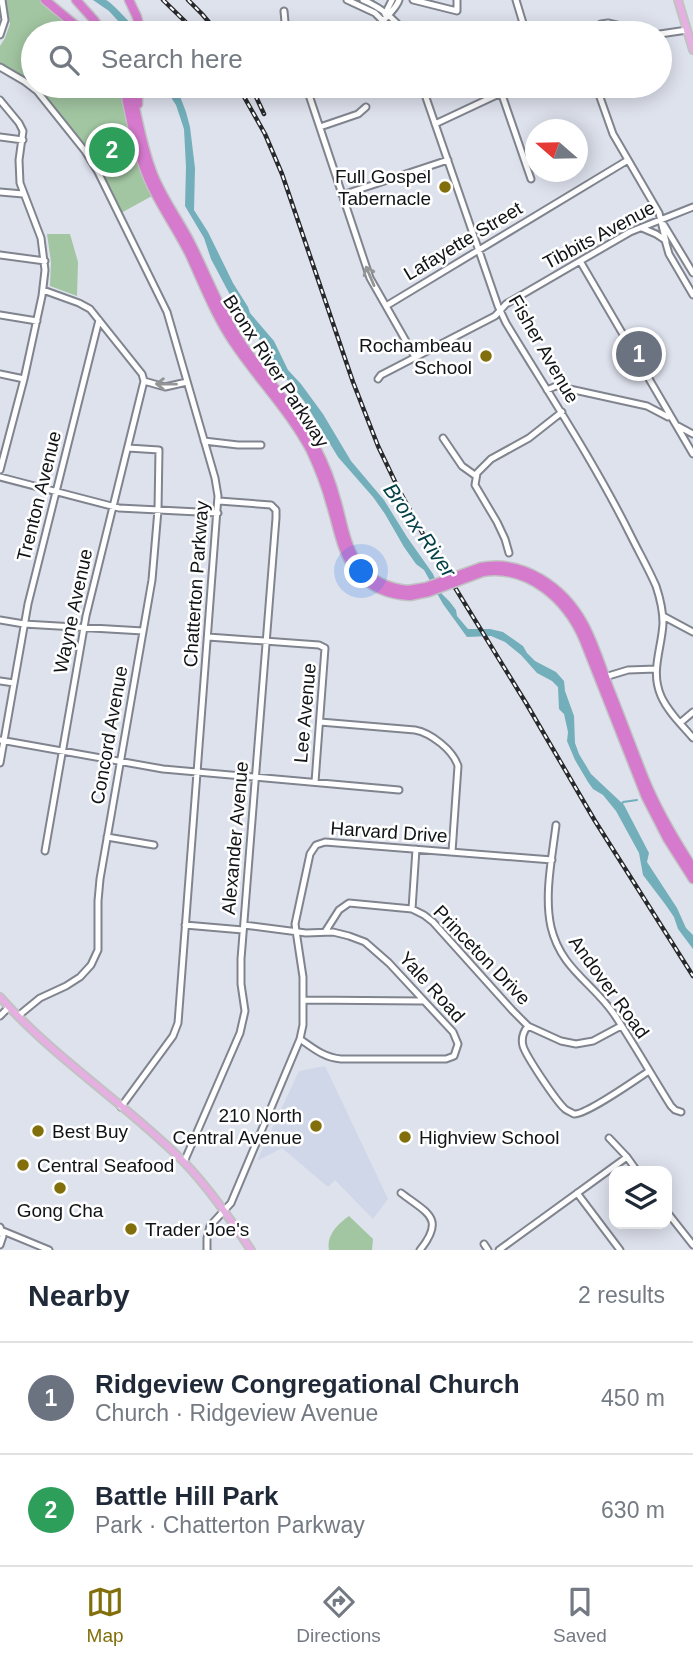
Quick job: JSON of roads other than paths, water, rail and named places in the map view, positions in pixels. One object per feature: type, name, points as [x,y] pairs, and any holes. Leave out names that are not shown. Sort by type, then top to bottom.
[{"type":"highway","points":[[45,0],[70,21]]},
{"type":"highway","points":[[76,0],[95,21]]},
{"type":"highway","points":[[82,0],[101,21]]},
{"type":"highway","points":[[129,0],[138,21]]},
{"type":"highway","name":"Bronx River Parkway","points":[[126,98],[142,161],[152,187],[228,333],[312,452],[342,543],[349,561],[360,576],[379,589],[393,594],[409,593],[500,565],[518,568],[536,576],[558,592],[582,620],[653,797],[674,839],[693,868]]},
{"type":"highway","name":"Bronx River Parkway","points":[[133,98],[155,181],[191,243],[240,342],[305,430],[319,454],[354,558],[376,581],[409,593]]},
{"type":"highway","points":[[138,98],[139,128]]},
{"type":"highway","name":"Bronx River Parkway","points":[[482,570],[506,572],[527,578],[550,593],[571,616],[583,636],[650,806],[693,879]]},
{"type":"main road","points":[[678,0],[693,50]]},
{"type":"main road","points":[[0,997],[37,1035],[184,1162],[225,1211],[251,1250]]},
{"type":"street","points":[[347,0],[375,13],[382,20],[395,9],[399,0]]},
{"type":"street","points":[[363,0],[396,21]]},
{"type":"street","points":[[387,14],[392,0]]},
{"type":"street","points":[[413,0],[457,11],[457,0]]},
{"type":"street","points":[[516,0],[522,21]]},
{"type":"street","points":[[0,35],[5,20],[2,3]]},
{"type":"street","points":[[284,11],[285,21]]},
{"type":"street","points":[[672,32],[687,30]]},
{"type":"street","name":"Chatterton Parkway","points":[[0,67],[21,79]]},
{"type":"street","name":"Chatterton Parkway","points":[[42,98],[93,163],[163,303],[215,478],[219,501],[177,1026],[173,1036],[121,1107]]},
{"type":"street","points":[[310,98],[370,278],[415,357]]},
{"type":"street","name":"Fisher Avenue","points":[[426,98],[500,311],[595,467],[622,517],[654,583],[663,616]]},
{"type":"street","points":[[435,124],[490,98]]},
{"type":"street","points":[[503,98],[525,161]]},
{"type":"street","points":[[600,98],[613,134],[659,212],[669,254],[693,296]]},
{"type":"street","points":[[0,100],[23,131],[19,171],[23,194],[39,232],[45,261],[37,321],[0,470]]},
{"type":"street","points":[[320,127],[358,114],[366,107]]},
{"type":"street","points":[[0,136],[23,140]]},
{"type":"street","points":[[342,194],[447,160]]},
{"type":"street","name":"Lafayette Street","points":[[386,306],[628,160]]},
{"type":"street","points":[[0,192],[23,194]]},
{"type":"street","name":"Tibbits Avenue","points":[[378,379],[380,375],[495,316],[506,304],[629,232],[693,207]]},
{"type":"street","points":[[661,220],[693,274]]},
{"type":"street","points":[[642,228],[662,237],[666,242]]},
{"type":"street","points":[[0,255],[45,261]]},
{"type":"street","points":[[580,261],[693,454]]},
{"type":"street","points":[[43,290],[83,305],[93,312],[142,374],[144,381],[166,387],[187,382]]},
{"type":"street","points":[[0,315],[37,321]]},
{"type":"street","name":"Trenton Avenue","points":[[0,763],[24,624],[99,320]]},
{"type":"street","points":[[0,374],[24,379]]},
{"type":"street","name":"Wayne Avenue","points":[[45,851],[84,628],[144,381]]},
{"type":"street","points":[[547,390],[556,386],[641,404],[665,413],[681,429],[693,434]]},
{"type":"street","points":[[509,553],[497,522],[475,485],[476,476],[485,463],[529,438],[562,412]]},
{"type":"street","points":[[443,438],[462,466],[476,476]]},
{"type":"street","points":[[204,440],[261,445]]},
{"type":"street","name":"Concord Avenue","points":[[18,1016],[40,998],[80,977],[94,961],[99,945],[98,892],[144,631],[158,510],[159,450],[128,449]]},
{"type":"street","points":[[0,477],[114,506],[218,513]]},
{"type":"street","name":"Alexander Avenue","points":[[184,1162],[243,1023],[245,1008],[240,976],[276,518],[276,510],[265,503],[219,501]]},
{"type":"street","points":[[693,632],[663,616],[656,669],[657,686],[662,699],[693,738]]},
{"type":"street","points":[[0,620],[24,624],[144,631]]},
{"type":"street","points":[[208,637],[266,641]]},
{"type":"street","name":"Lee Avenue","points":[[266,641],[324,647],[326,654],[315,782]]},
{"type":"street","points":[[605,677],[632,669],[656,669]]},
{"type":"street","points":[[0,681],[14,683]]},
{"type":"street","points":[[680,723],[693,712]]},
{"type":"street","points":[[320,722],[419,731],[432,736],[458,766],[452,852]]},
{"type":"street","points":[[2,741],[163,769],[399,790]]},
{"type":"street","name":"Andover Road","points":[[556,825],[548,905],[558,946],[571,968],[604,1001],[671,1106],[681,1112]]},
{"type":"street","points":[[107,837],[154,845]]},
{"type":"street","name":"Harvard Drive","points":[[207,1250],[211,1226],[231,1203],[300,1039],[303,970],[296,916],[313,848],[325,842],[552,860]]},
{"type":"street","points":[[412,909],[416,849]]},
{"type":"street","name":"Princeton Drive","points":[[325,932],[340,908],[349,903],[412,909],[424,915],[437,927],[528,1026],[561,1041],[576,1044],[599,1038],[621,1026]]},
{"type":"street","name":"Yale Road","points":[[186,925],[325,932],[342,934],[365,942],[411,986],[457,1038],[458,1050],[452,1058],[442,1060],[334,1058],[322,1054],[300,1039]]},
{"type":"street","points":[[404,1001],[411,986]]},
{"type":"street","points":[[303,1000],[423,1001]]},
{"type":"street","points":[[0,1016],[9,1007]]},
{"type":"street","points":[[528,1026],[522,1038],[528,1058],[564,1108],[574,1114],[600,1103],[649,1071]]},
{"type":"street","points":[[609,1138],[633,1166]]},
{"type":"street","points":[[499,1250],[627,1157]]},
{"type":"street","points":[[401,1193],[423,1209],[432,1220],[433,1232],[420,1250]]},
{"type":"street","points":[[577,1193],[620,1250]]},
{"type":"street","points":[[672,1218],[693,1245]]},
{"type":"street","points":[[0,1245],[1,1229],[49,1250]]},
{"type":"street","points":[[484,1244],[488,1250]]},
{"type":"water","points":[[93,0],[106,0],[129,21],[118,21]]},
{"type":"water","points":[[181,98],[190,127],[195,168],[194,210],[250,313],[274,341],[288,370],[323,414],[351,461],[384,500],[433,574],[442,594],[468,629],[503,632],[523,646],[535,661],[556,672],[564,681],[574,716],[575,743],[579,754],[591,774],[624,805],[649,853],[647,862],[677,908],[686,928],[693,935],[693,949],[678,929],[674,917],[643,875],[639,853],[616,811],[603,795],[593,789],[575,760],[567,741],[564,714],[559,709],[558,687],[537,673],[505,642],[491,636],[467,637],[443,604],[424,570],[404,547],[373,497],[338,457],[304,401],[278,368],[229,293],[211,259],[204,238],[185,206],[184,129],[172,99]]},
{"type":"waterway","points":[[622,804],[637,800]]},
{"type":"railway","points":[[163,0],[185,21]]},
{"type":"railway","points":[[188,0],[208,21]]},
{"type":"railway","points":[[245,98],[265,134],[282,174],[353,382],[399,490],[430,547],[595,821],[693,976]]},
{"type":"railway","points":[[257,98],[264,114]]},
{"type":"place","name":"Battle Hill Park","points":[[112,150]]},
{"type":"place","name":"Full Gospel Tabernacle","points":[[445,187]]},
{"type":"place","name":"Ridgeview Congregational Church","points":[[639,354]]},
{"type":"place","name":"Rochambeau School","points":[[486,356]]},
{"type":"place","name":"210 North Central Avenue","points":[[316,1126]]},
{"type":"place","name":"Best Buy","points":[[38,1131]]},
{"type":"place","name":"Highview School","points":[[405,1137]]},
{"type":"place","name":"Central Seafood","points":[[23,1165]]},
{"type":"place","name":"Gong Cha","points":[[60,1188]]},
{"type":"place","name":"Trader Joe's","points":[[131,1229]]},
{"type":"water label","name":"Bronx River","points":[[420,530]]}]
